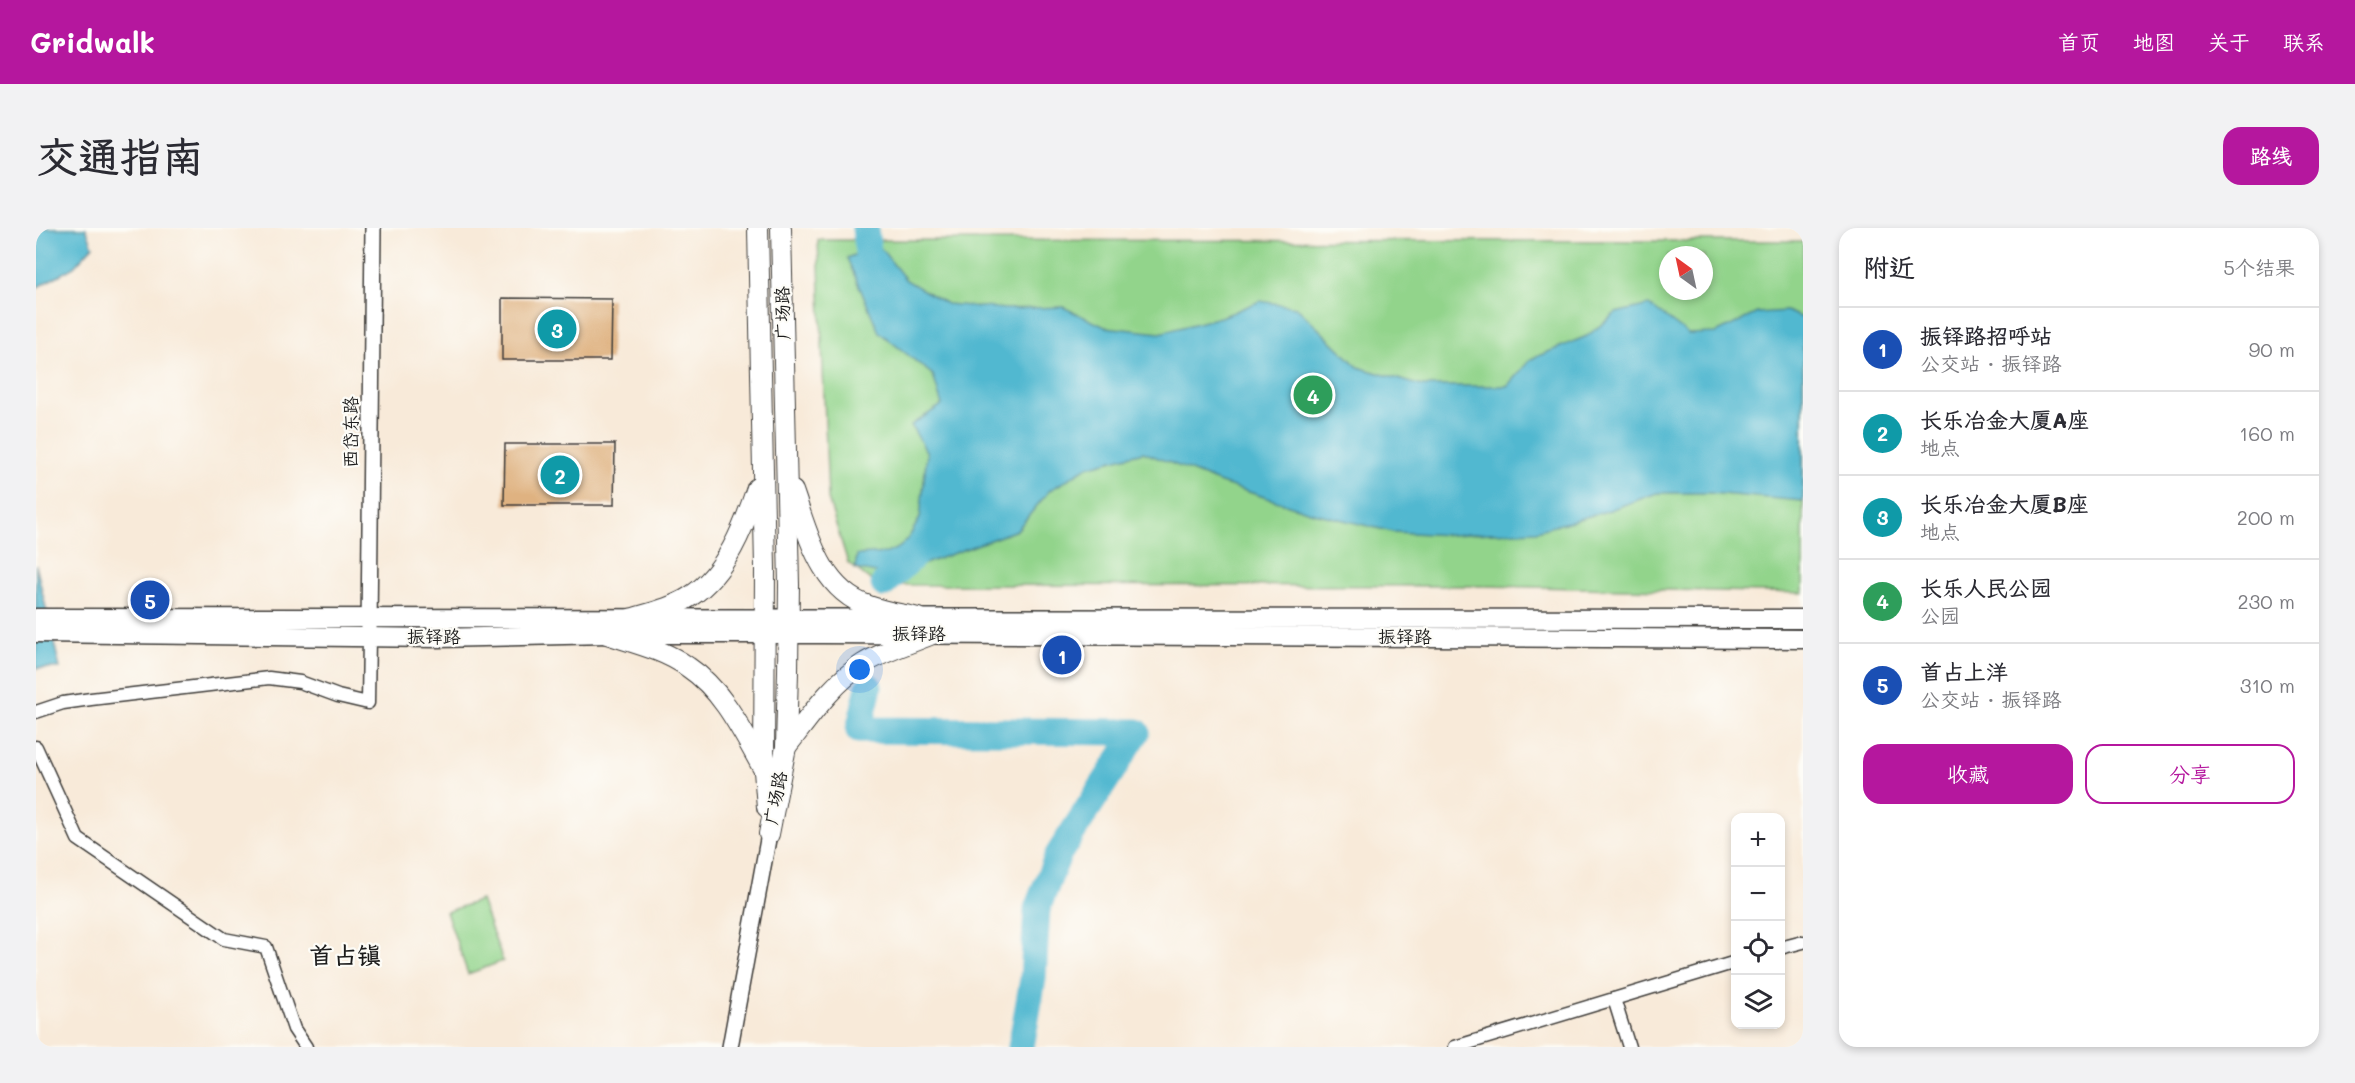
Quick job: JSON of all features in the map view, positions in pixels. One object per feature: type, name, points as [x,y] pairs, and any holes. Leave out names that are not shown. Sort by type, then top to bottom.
[{"type":"main road","name":"广场路","points":[[758,228],[765,627],[764,771],[769,834]]},
{"type":"main road","name":"广场路","points":[[769,834],[786,747],[787,473],[781,228]]},
{"type":"main road","points":[[787,473],[816,553],[831,580],[842,591],[867,606],[918,618]]},
{"type":"main road","points":[[630,619],[660,610],[690,597],[712,576],[730,552],[747,519],[761,474]]},
{"type":"main road","name":"振铎路","points":[[36,618],[58,626]]},
{"type":"main road","name":"振铎路","points":[[788,627],[918,618],[1803,619]]},
{"type":"main road","name":"振铎路","points":[[36,633],[58,626],[369,627],[630,619],[765,627]]},
{"type":"main road","name":"振铎路","points":[[369,627],[438,638],[788,627],[932,634],[1803,639]]},
{"type":"main road","points":[[607,634],[674,658],[700,676],[717,693],[764,771]]},
{"type":"main road","points":[[786,747],[817,707],[850,673],[882,654],[932,634]]},
{"type":"street","name":"西岱东路","points":[[369,627],[373,228]]},
{"type":"street","points":[[36,712],[63,703],[269,678],[300,682],[351,700],[368,703],[369,627]]},
{"type":"street","points":[[36,747],[78,839],[224,939],[266,947],[294,1029],[306,1047]]},
{"type":"street","points":[[730,1047],[769,834]]},
{"type":"street","points":[[1785,947],[1803,942]]},
{"type":"street","points":[[1455,1047],[1731,964]]},
{"type":"street","points":[[1614,999],[1629,1047]]},
{"type":"green space","points":[[818,240],[1803,241],[1803,593],[1483,586],[901,585],[872,581],[848,563],[828,499]]},
{"type":"green space","points":[[481,900],[503,961],[468,974],[446,912]]},
{"type":"water","points":[[36,228],[86,228],[93,246],[74,267],[36,288]]},
{"type":"water","points":[[878,245],[906,280],[947,304],[1006,309],[1063,307],[1105,327],[1160,333],[1224,316],[1260,301],[1296,307],[1358,367],[1422,386],[1507,386],[1531,359],[1587,336],[1616,313],[1649,305],[1688,334],[1716,333],[1757,313],[1786,311],[1803,318],[1803,501],[1709,493],[1657,493],[1607,511],[1536,531],[1449,535],[1393,532],[1310,512],[1221,483],[1143,452],[1087,467],[1049,491],[1017,530],[892,576],[855,569],[857,555],[887,553],[900,547],[920,518],[927,453],[911,425],[942,405],[933,375],[879,332],[847,258]]},
{"type":"water","points":[[36,565],[60,668],[36,668]]},
{"type":"building","points":[[502,298],[612,299],[611,360],[502,360]]},
{"type":"building","points":[[505,444],[615,444],[614,505],[504,505]]},
{"type":"waterway","points":[[865,228],[868,253],[884,281]]},
{"type":"waterway","points":[[884,584],[919,551]]},
{"type":"waterway","points":[[869,687],[859,730],[1137,732],[1058,855],[1037,909],[1033,979],[1021,1047]]},
{"type":"place","name":"长乐冶金大厦B座","points":[[557,329]]},
{"type":"place","name":"长乐人民公园","points":[[1313,395]]},
{"type":"place","name":"长乐冶金大厦A座","points":[[560,475]]},
{"type":"place","name":"首占上洋","points":[[150,600]]},
{"type":"place","name":"振铎路招呼站","points":[[1062,655]]},
{"type":"district","name":"首占镇","points":[[345,956]]}]
